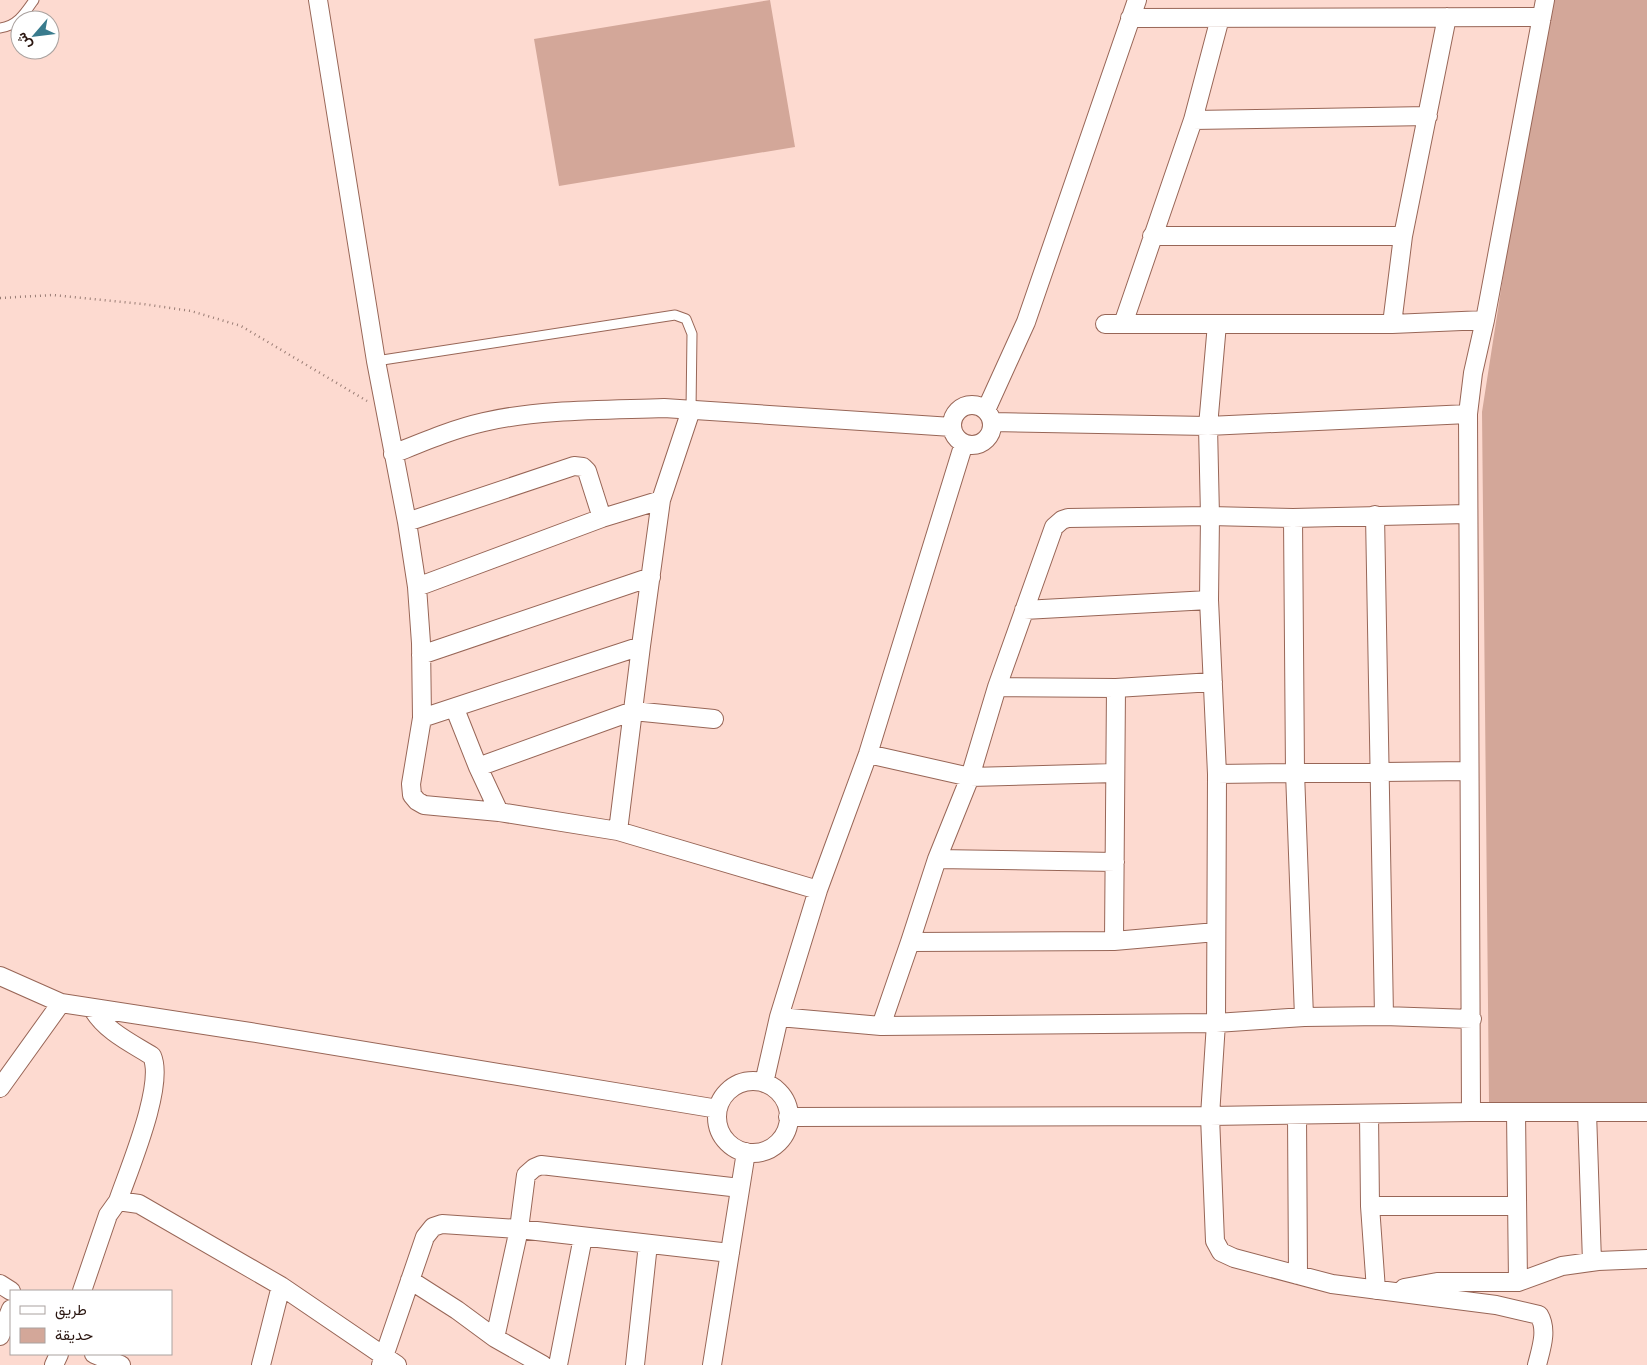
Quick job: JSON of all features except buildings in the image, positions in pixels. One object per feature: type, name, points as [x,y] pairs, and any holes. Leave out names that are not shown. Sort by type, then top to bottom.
[{"type":"street","points":[[318,0],[376,361],[408,522],[417,587],[422,718],[411,784],[412,795],[424,805],[499,812],[618,831],[818,890]]},
{"type":"street","points":[[1137,0],[1026,322],[989,416],[989,436],[978,444],[964,443],[954,434],[952,427],[956,414],[960,409],[974,405],[989,416],[1208,426],[1468,414]]},
{"type":"street","points":[[1130,18],[1447,17],[1544,9],[1485,320],[1473,373],[1468,414],[1468,771],[1472,1019],[1471,1112]]},
{"type":"street","points":[[1392,324],[1403,236],[1447,17]]},
{"type":"street","points":[[1220,18],[1193,120],[1152,236],[1114,324],[1392,324],[1485,320]]},
{"type":"street","points":[[1193,120],[1428,116]]},
{"type":"street","points":[[1152,236],[1403,236]]},
{"type":"street","points":[[1217,324],[1208,426],[1209,600],[1217,774],[1216,1023],[1210,1116],[1215,1241],[1222,1252],[1228,1255],[1332,1284],[1496,1305],[1539,1315],[1543,1321],[1544,1333],[1537,1365]]},
{"type":"street","points":[[394,454],[459,428],[486,421],[534,414],[646,409],[691,410],[952,427]]},
{"type":"street","points":[[618,831],[641,646],[662,500],[691,410]]},
{"type":"street","points":[[764,1083],[779,1017],[818,890],[868,754],[964,443]]},
{"type":"street","points":[[408,522],[574,466],[583,467],[587,471],[602,518]]},
{"type":"street","points":[[417,587],[602,518],[662,500]]},
{"type":"street","points":[[881,1026],[937,859],[970,777],[997,687],[1024,610],[1054,527],[1062,520],[1068,518],[1210,516],[1293,518],[1468,514]]},
{"type":"street","points":[[1375,515],[1384,1016]]},
{"type":"street","points":[[1293,518],[1295,772],[1304,1017]]},
{"type":"street","points":[[421,656],[651,577]]},
{"type":"street","points":[[1024,610],[1209,600]]},
{"type":"street","points":[[422,718],[641,646]]},
{"type":"street","points":[[997,687],[1116,688],[1213,682]]},
{"type":"street","points":[[1114,941],[1116,688]]},
{"type":"street","points":[[455,708],[499,812]]},
{"type":"street","points":[[478,766],[633,712],[714,719]]},
{"type":"street","points":[[868,754],[970,777],[1116,773]]},
{"type":"street","points":[[1217,774],[1468,771]]},
{"type":"street","points":[[937,859],[1115,862]]},
{"type":"street","points":[[910,942],[1114,941],[1216,932]]},
{"type":"street","points":[[0,976],[61,1003],[270,1035],[718,1109]]},
{"type":"street","points":[[0,1088],[61,1003]]},
{"type":"street","points":[[82,1290],[108,1215],[118,1201],[152,1101],[155,1063],[152,1056],[107,1027],[98,1019],[92,1008]]},
{"type":"street","points":[[779,1017],[881,1026],[1216,1023],[1304,1017],[1384,1016],[1472,1019]]},
{"type":"street","points":[[752,1081],[764,1083],[774,1088],[782,1096],[787,1106],[787,1127],[783,1136],[767,1150],[746,1152],[735,1148],[726,1141],[720,1131],[717,1120],[718,1109],[726,1093],[740,1083],[752,1081]]},
{"type":"street","points":[[1516,1112],[1518,1282]]},
{"type":"street","points":[[1587,1112],[1592,1262]]},
{"type":"street","points":[[788,1117],[1647,1112]]},
{"type":"street","points":[[1369,1114],[1370,1206],[1381,1291]]},
{"type":"street","points":[[1297,1115],[1298,1275]]},
{"type":"street","points":[[712,1365],[746,1152]]},
{"type":"street","points":[[495,1338],[519,1230],[526,1175],[534,1168],[541,1165],[740,1188]]},
{"type":"street","points":[[118,1201],[138,1204],[281,1286],[387,1362],[410,1280],[426,1237],[433,1227],[442,1224],[519,1230],[730,1253]]},
{"type":"street","points":[[1370,1206],[1517,1206]]},
{"type":"street","points":[[558,1365],[583,1237]]},
{"type":"street","points":[[635,1365],[648,1244]]},
{"type":"street","points":[[1381,1291],[1437,1282],[1518,1282],[1562,1266],[1592,1262],[1647,1259]]},
{"type":"street","points":[[410,1280],[495,1338],[543,1365]]},
{"type":"street","points":[[261,1365],[281,1286]]},
{"type":"street","points":[[0,1336],[10,1311]]},
{"type":"street","points":[[97,1355],[122,1365]]},
{"type":"lane","points":[[0,28],[12,25],[20,19],[34,0]]},
{"type":"lane","points":[[376,361],[675,315],[686,320],[692,334],[691,410]]},
{"type":"path","points":[[0,298],[53,295],[191,311],[241,326],[385,412]]},
{"type":"green space","points":[[770,0],[795,147],[559,186],[534,39]]},
{"type":"green space","points":[[1546,0],[1647,0],[1647,1103],[1489,1103],[1482,412]]}]
